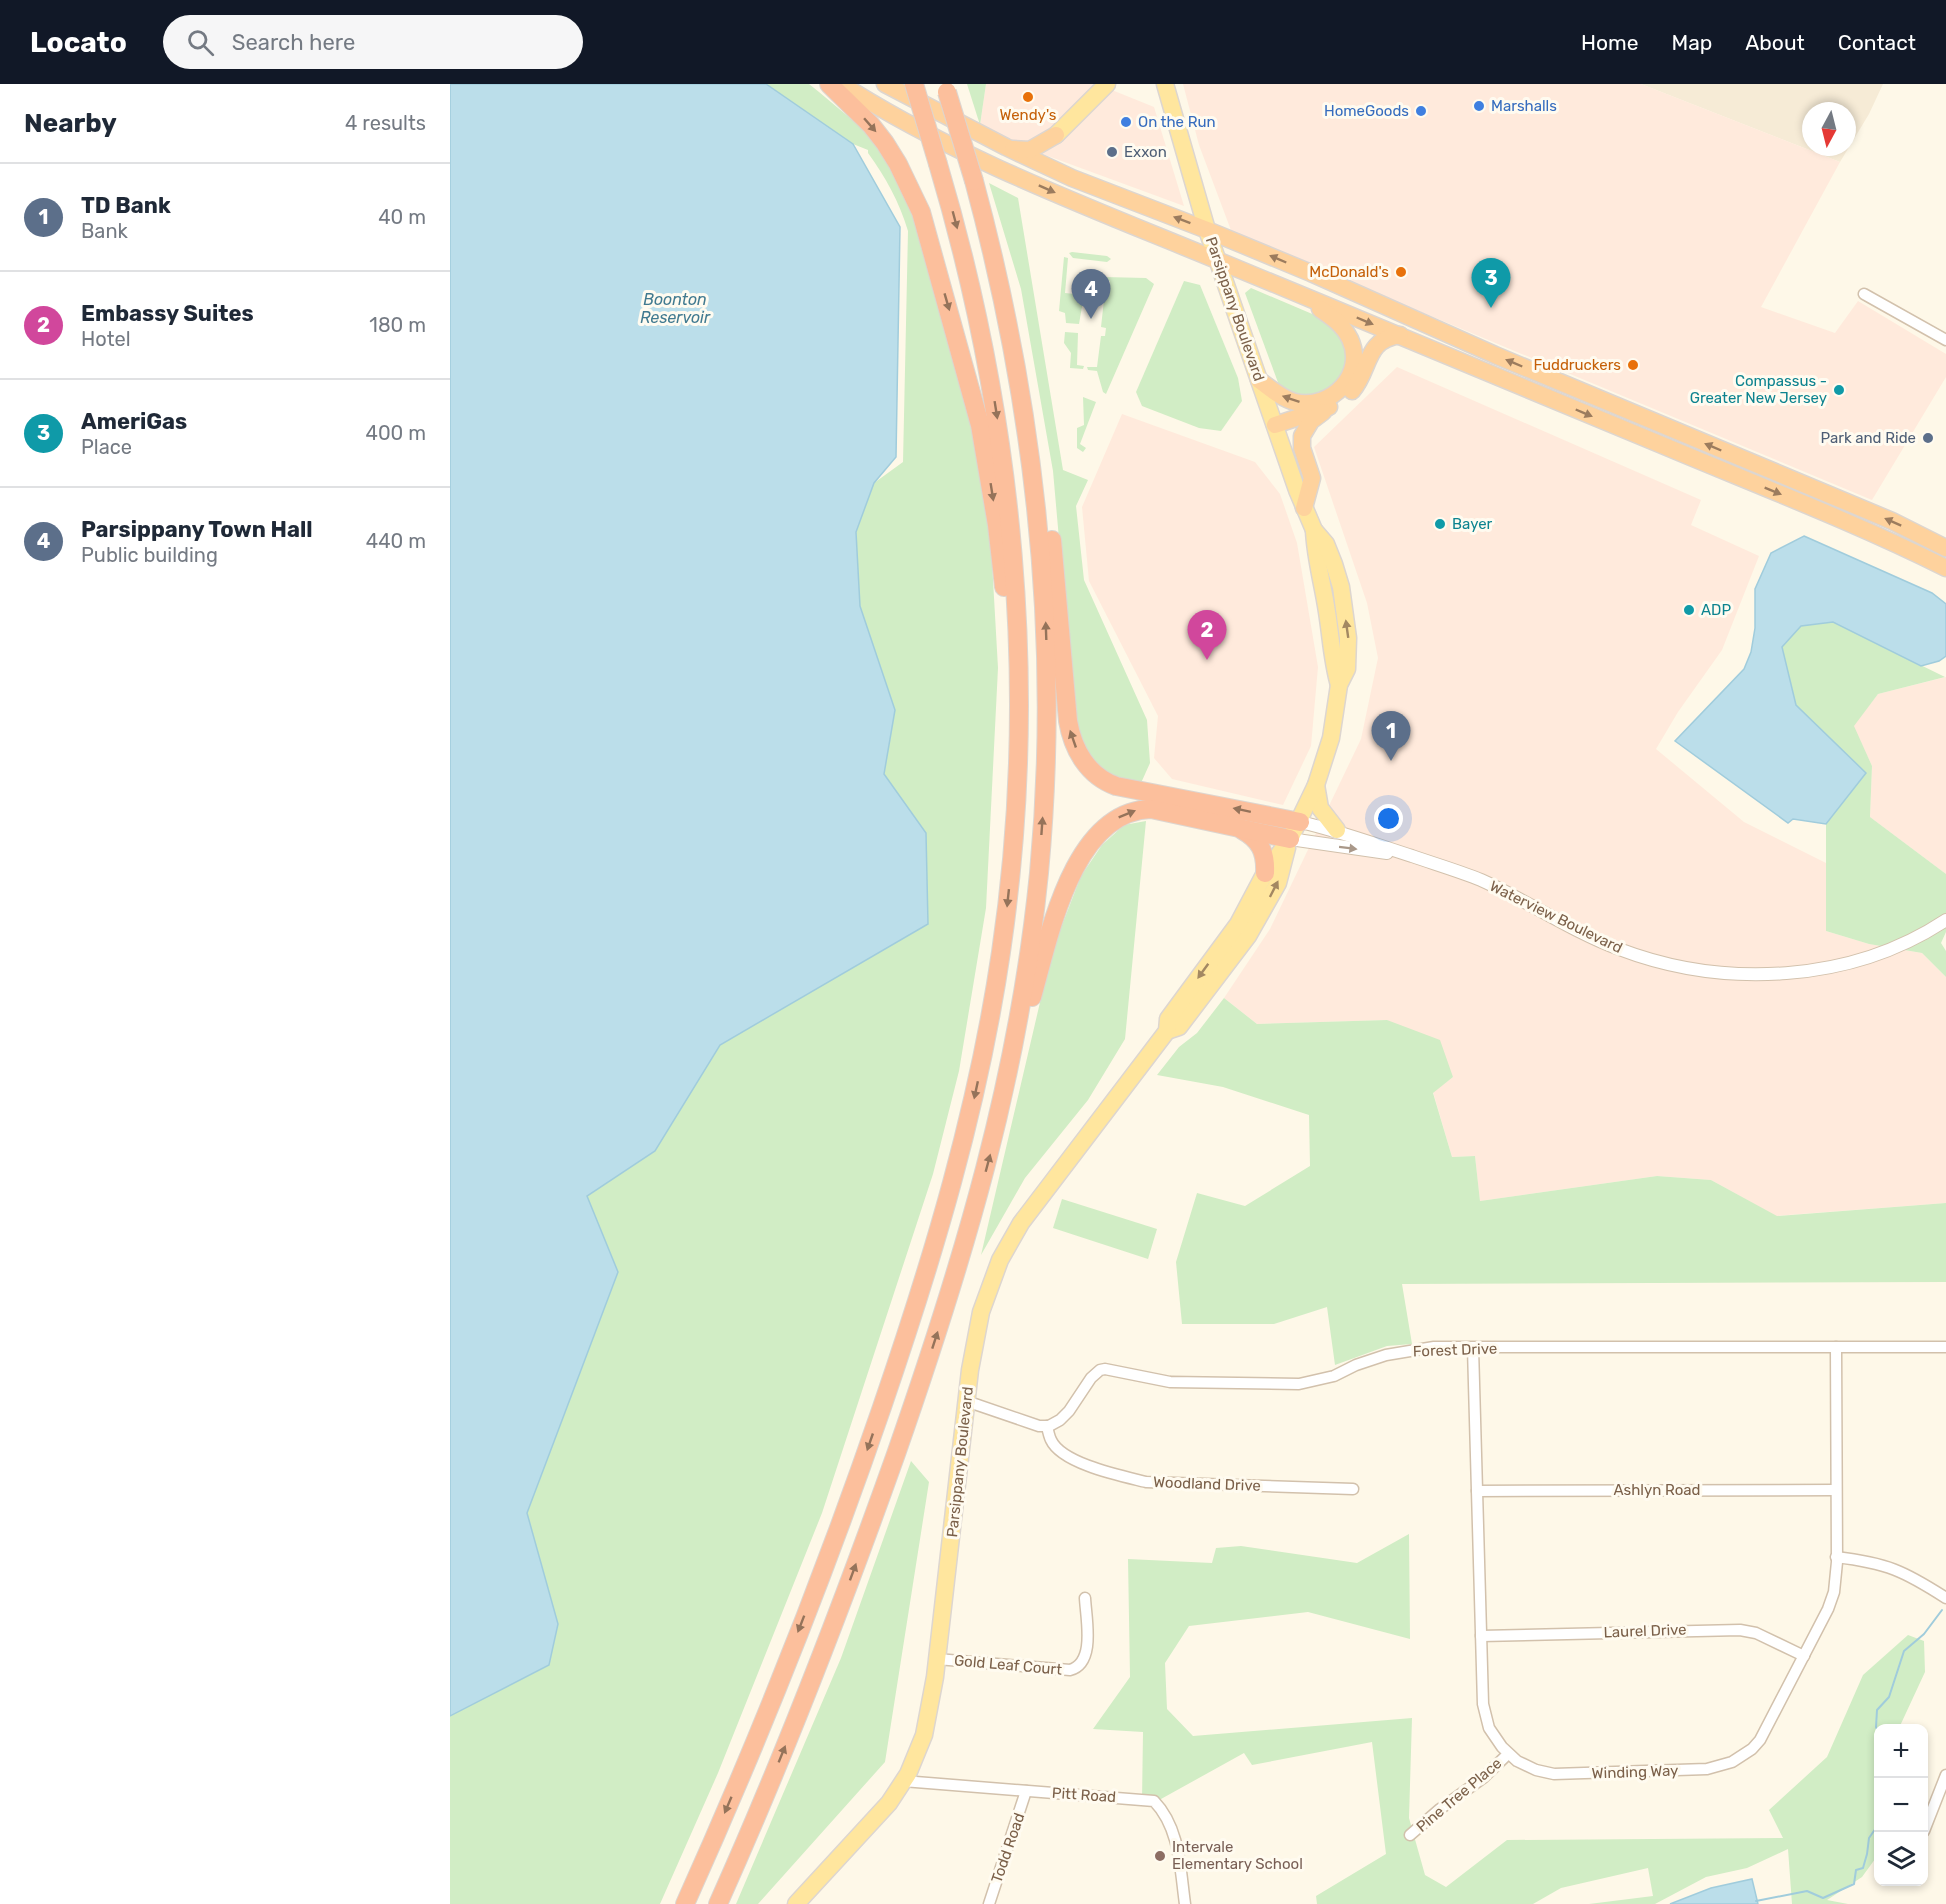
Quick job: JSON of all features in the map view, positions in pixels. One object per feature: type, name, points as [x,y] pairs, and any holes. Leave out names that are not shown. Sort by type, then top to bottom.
[{"type":"highway","points":[[829,84],[865,119],[885,143],[912,190],[929,235],[980,425],[997,525],[1004,585],[1009,665],[1008,807],[1011,870]]},
{"type":"highway","points":[[841,84],[966,153],[1126,223],[1839,518],[1946,568]]},
{"type":"highway","points":[[885,84],[1006,147],[1072,178],[1311,273],[1495,355],[1892,521],[1946,548]]},
{"type":"highway","points":[[685,1904],[758,1734],[824,1567],[873,1433],[919,1296],[953,1183],[981,1066],[1002,950],[1017,790],[1019,710],[1016,591],[1010,512],[1000,433],[979,317],[960,239],[914,84]]},
{"type":"highway","points":[[945,88],[1014,317],[1028,373],[1044,469],[1068,721],[1076,750],[1094,773],[1116,786],[1300,822]]},
{"type":"highway","points":[[1006,147],[1030,150],[1056,135]]},
{"type":"highway","points":[[1056,135],[1052,154],[1058,166],[1072,178]]},
{"type":"highway","points":[[974,181],[998,272],[1021,389],[1037,510],[1046,630],[1046,752],[1039,873],[1018,1023],[1000,1112]]},
{"type":"highway","points":[[1259,380],[1288,400],[1300,403],[1312,402],[1339,391],[1347,382],[1352,371],[1353,347],[1342,326],[1292,291]]},
{"type":"highway","points":[[1304,508],[1312,478],[1302,448],[1302,436],[1311,421],[1348,396],[1356,387],[1376,345],[1391,336],[1400,335]]},
{"type":"highway","points":[[1275,425],[1335,405]]},
{"type":"highway","points":[[718,1904],[799,1712],[881,1497],[946,1304],[1056,915],[1075,868],[1094,838],[1117,818],[1143,810],[1160,811],[1290,838]]},
{"type":"highway","points":[[1238,827],[1254,837],[1263,849],[1265,873]]},
{"type":"main road","points":[[1056,135],[1107,84]]},
{"type":"main road","name":"Parsippany Boulevard","points":[[796,1904],[889,1803],[915,1758],[924,1735],[938,1659],[969,1370],[981,1312],[991,1281],[1008,1244],[1021,1223],[1167,1031],[1168,1018],[1238,924],[1265,873],[1300,822],[1316,785],[1330,738],[1339,685],[1314,553],[1314,530],[1304,508],[1207,230],[1163,86]]},
{"type":"main road","points":[[1316,785],[1320,808],[1338,830]]},
{"type":"main road","name":"Parsippany Boulevard","points":[[1167,1031],[1179,1027],[1248,936],[1278,883],[1290,838]]},
{"type":"street","points":[[1864,294],[1946,340]]},
{"type":"street","name":"Waterview Boulevard","points":[[1300,822],[1338,830],[1488,884],[1617,948],[1653,961],[1710,972],[1762,975],[1817,969],[1860,960],[1924,933],[1946,920]]},
{"type":"street","name":"Waterview Boulevard","points":[[1290,838],[1335,847],[1411,856]]},
{"type":"street","name":"Forest Drive","points":[[1047,1426],[1057,1423],[1069,1411],[1090,1378],[1105,1369],[1170,1382],[1299,1384],[1317,1381],[1364,1362],[1411,1350],[1434,1347],[1946,1347]]},
{"type":"street","name":"Winding Way","points":[[1473,1348],[1485,1716],[1495,1738],[1508,1754],[1525,1766],[1554,1773],[1721,1767],[1742,1756],[1760,1740],[1828,1609],[1834,1592],[1836,1347]]},
{"type":"street","points":[[966,1401],[1040,1426],[1047,1426]]},
{"type":"street","name":"Woodland Drive","points":[[1047,1426],[1051,1440],[1068,1456],[1116,1474],[1146,1482],[1353,1489]]},
{"type":"street","name":"Ashlyn Road","points":[[1477,1491],[1836,1490]]},
{"type":"street","points":[[1836,1557],[1895,1568],[1946,1598]]},
{"type":"street","name":"Gold Leaf Court","points":[[938,1659],[1070,1670],[1076,1668],[1084,1660],[1087,1649],[1085,1598]]},
{"type":"street","name":"Laurel Drive","points":[[1481,1636],[1740,1630],[1756,1633],[1804,1656]]},
{"type":"street","name":"Pine Tree Place","points":[[1410,1836],[1440,1809],[1483,1778],[1508,1754]]},
{"type":"street","points":[[1928,1819],[1946,1774]]},
{"type":"street","name":"Pitt Road","points":[[903,1781],[1154,1801],[1165,1812],[1175,1834],[1185,1904]]},
{"type":"street","name":"Todd Road","points":[[989,1904],[1026,1791]]},
{"type":"shaded area","points":[[986,84],[1097,84],[1154,107],[1184,206],[1010,142],[980,125]]},
{"type":"shaded area","points":[[1183,84],[1641,84],[1802,147],[1802,156],[1825,156],[1840,162],[1761,307],[1835,333],[1858,301],[1946,354],[1946,377],[1872,500],[1232,233],[1199,145]]},
{"type":"shaded area","points":[[1641,84],[1883,84],[1856,136],[1856,102],[1802,102],[1802,147]]},
{"type":"shaded area","points":[[1825,156],[1844,156],[1840,162]]},
{"type":"shaded area","points":[[1397,367],[1701,500],[1691,525],[1759,556],[1722,650],[1678,712],[1656,749],[1744,822],[1826,863],[1826,931],[1869,944],[1922,953],[1946,977],[1946,1203],[1776,1216],[1711,1180],[1657,1176],[1480,1201],[1475,1156],[1452,1157],[1433,1092],[1453,1077],[1387,1020],[1257,1024],[1224,998],[1270,929],[1361,739],[1378,658],[1367,603],[1314,447]]},
{"type":"shaded area","points":[[1122,414],[1255,462],[1280,494],[1297,543],[1318,667],[1311,746],[1283,805],[1172,779],[1154,758],[1158,716],[1089,581],[1082,507]]},
{"type":"shaded area","points":[[1946,677],[1946,874],[1870,817],[1872,766],[1853,726],[1878,694]]},
{"type":"green space","points":[[766,84],[809,84],[819,92],[869,134],[913,203],[976,434],[990,527],[998,668],[986,908],[959,1071],[933,1174],[822,1513],[718,1773],[660,1904],[450,1904],[450,1716],[549,1665],[558,1624],[527,1513],[618,1272],[586,1196],[655,1151],[720,1045],[928,924],[926,833],[884,774],[895,710],[860,606],[856,532],[874,483],[903,462],[908,231],[896,200],[868,150],[853,144]]},
{"type":"green space","points":[[967,84],[986,84],[980,125]]},
{"type":"green space","points":[[989,183],[1018,198],[1063,470],[1088,480],[1076,506],[1084,580],[1147,720],[1150,763],[1141,783],[1117,780],[1100,771],[1089,756],[1075,720],[1053,471],[1021,289]]},
{"type":"green space","points":[[1069,253],[1107,256],[1111,259],[1107,262],[1073,258]]},
{"type":"green space","points":[[1064,257],[1068,258],[1065,293],[1084,295],[1079,324],[1066,323],[1065,313],[1059,311]]},
{"type":"green space","points":[[1104,277],[1146,278],[1154,284],[1106,394],[1103,392],[1097,371],[1088,370],[1087,367],[1097,367],[1101,336],[1105,336],[1106,328],[1101,327],[1104,300],[1108,297],[1110,281],[1103,280]]},
{"type":"green space","points":[[1184,281],[1200,285],[1238,378],[1242,401],[1221,431],[1199,428],[1142,406],[1136,392]]},
{"type":"green space","points":[[1251,288],[1324,319],[1335,327],[1349,356],[1339,385],[1306,400],[1280,388],[1245,293]]},
{"type":"green space","points":[[1065,332],[1078,333],[1077,365],[1084,366],[1083,369],[1070,368],[1071,353],[1064,343]]},
{"type":"green space","points":[[1083,397],[1096,402],[1080,444],[1086,448],[1083,452],[1077,448],[1077,428],[1084,425]]},
{"type":"green space","points":[[1833,622],[1945,677],[1878,694],[1854,726],[1872,766],[1870,817],[1946,874],[1946,932],[1941,943],[1946,951],[1946,977],[1922,953],[1869,944],[1826,931],[1826,824],[1865,773],[1796,705],[1782,647],[1801,626]]},
{"type":"green space","points":[[1146,821],[1125,1039],[1088,1100],[1025,1178],[981,1255],[1052,951],[1081,876],[1102,845],[1124,825]]},
{"type":"green space","points":[[1224,998],[1257,1024],[1387,1020],[1440,1040],[1453,1077],[1433,1093],[1452,1157],[1475,1156],[1480,1201],[1657,1176],[1711,1180],[1777,1216],[1946,1203],[1946,1282],[1402,1284],[1412,1344],[1387,1346],[1335,1365],[1327,1307],[1274,1324],[1182,1324],[1176,1262],[1197,1193],[1245,1206],[1310,1166],[1309,1115],[1223,1087],[1157,1075],[1179,1047],[1197,1033]]},
{"type":"green space","points":[[1062,1199],[1157,1229],[1148,1259],[1053,1228]]},
{"type":"green space","points":[[911,1461],[929,1482],[885,1762],[758,1904],[736,1904],[841,1658]]},
{"type":"green space","points":[[1409,1534],[1410,1639],[1308,1612],[1189,1626],[1165,1663],[1167,1709],[1193,1736],[1412,1718],[1409,1818],[1425,1875],[1446,1887],[1507,1840],[1783,1838],[1769,1810],[1827,1757],[1863,1675],[1908,1635],[1924,1641],[1925,1672],[1901,1724],[1874,1724],[1874,1860],[1862,1877],[1827,1900],[1848,1904],[1792,1904],[1788,1849],[1747,1868],[1706,1877],[1655,1904],[1589,1904],[1653,1896],[1648,1868],[1561,1888],[1533,1904],[1317,1904],[1316,1896],[1386,1854],[1372,1742],[1252,1765],[1244,1753],[1161,1799],[1142,1801],[1143,1732],[1093,1729],[1130,1677],[1128,1559],[1212,1563],[1216,1548],[1241,1546],[1357,1563]]},
{"type":"water","name":"Boonton Reservoir","points":[[450,84],[766,84],[853,144],[900,227],[896,457],[874,483],[856,532],[860,606],[895,710],[884,774],[926,833],[928,924],[720,1045],[655,1151],[587,1196],[618,1272],[527,1513],[558,1624],[549,1665],[450,1716]]},
{"type":"water","points":[[1804,536],[1932,593],[1946,604],[1946,656],[1939,661],[1921,666],[1833,622],[1801,626],[1782,647],[1796,705],[1866,773],[1826,824],[1793,819],[1788,823],[1675,741],[1744,669],[1751,652],[1755,628],[1755,589],[1771,553]]},
{"type":"water","points":[[1752,1879],[1758,1904],[1670,1904],[1711,1888]]},
{"type":"waterway","points":[[1876,1724],[1877,1710],[1889,1697],[1904,1651],[1924,1634],[1942,1610]]},
{"type":"waterway","points":[[1756,1901],[1807,1891],[1823,1898],[1854,1884],[1856,1870],[1863,1868],[1869,1838],[1874,1831]]},
{"type":"place","name":"Wendy's","points":[[1028,97]]},
{"type":"place","name":"Marshalls","points":[[1479,106]]},
{"type":"place","name":"HomeGoods","points":[[1421,111]]},
{"type":"place","name":"On the Run","points":[[1126,122]]},
{"type":"place","name":"Exxon","points":[[1112,152]]},
{"type":"place","name":"McDonald's","points":[[1401,272]]},
{"type":"place","name":"AmeriGas","points":[[1491,308]]},
{"type":"place","name":"Parsippany Town Hall","points":[[1091,319]]},
{"type":"place","name":"Fuddruckers","points":[[1633,365]]},
{"type":"place","name":"Compassus - Greater New Jersey","points":[[1839,390]]},
{"type":"place","name":"Park and Ride","points":[[1928,438]]},
{"type":"place","name":"Bayer","points":[[1440,524]]},
{"type":"place","name":"ADP","points":[[1689,610]]},
{"type":"place","name":"Embassy Suites","points":[[1207,660]]},
{"type":"place","name":"TD Bank","points":[[1391,761]]},
{"type":"place","name":"Intervale Elementary School","points":[[1160,1856]]}]
